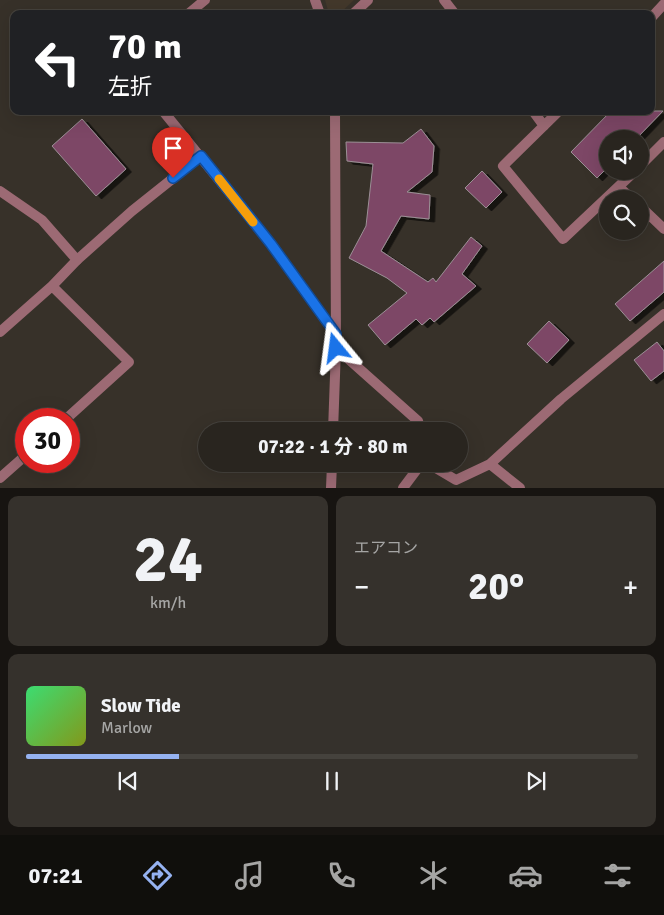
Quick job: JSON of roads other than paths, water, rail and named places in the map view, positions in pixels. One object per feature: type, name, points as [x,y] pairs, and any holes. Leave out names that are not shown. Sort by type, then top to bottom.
[{"type":"street","points":[[193,10],[205,0]]},
{"type":"street","points":[[357,10],[368,0]]},
{"type":"street","points":[[444,0],[452,10]]},
{"type":"street","points":[[655,14],[664,4]]},
{"type":"street","points":[[166,115],[271,244],[336,334]]},
{"type":"street","points":[[333,422],[336,348],[335,115]]},
{"type":"street","points":[[536,115],[544,126]]},
{"type":"street","points":[[555,115],[503,166],[563,239],[626,180]]},
{"type":"street","points":[[649,157],[664,142]]},
{"type":"street","points":[[0,332],[132,211],[201,156]]},
{"type":"street","points":[[619,187],[622,190]]},
{"type":"street","points":[[0,191],[42,220],[77,260]]},
{"type":"street","points":[[649,215],[664,229]]},
{"type":"street","points":[[52,286],[129,362],[78,408]]},
{"type":"street","points":[[442,472],[456,480],[490,464],[561,399],[664,314]]},
{"type":"street","points":[[336,348],[418,422]]},
{"type":"street","points":[[0,478],[15,464]]},
{"type":"street","points":[[490,464],[520,488]]},
{"type":"street","points":[[331,488],[332,472]]},
{"type":"street","points":[[403,488],[415,472]]}]
